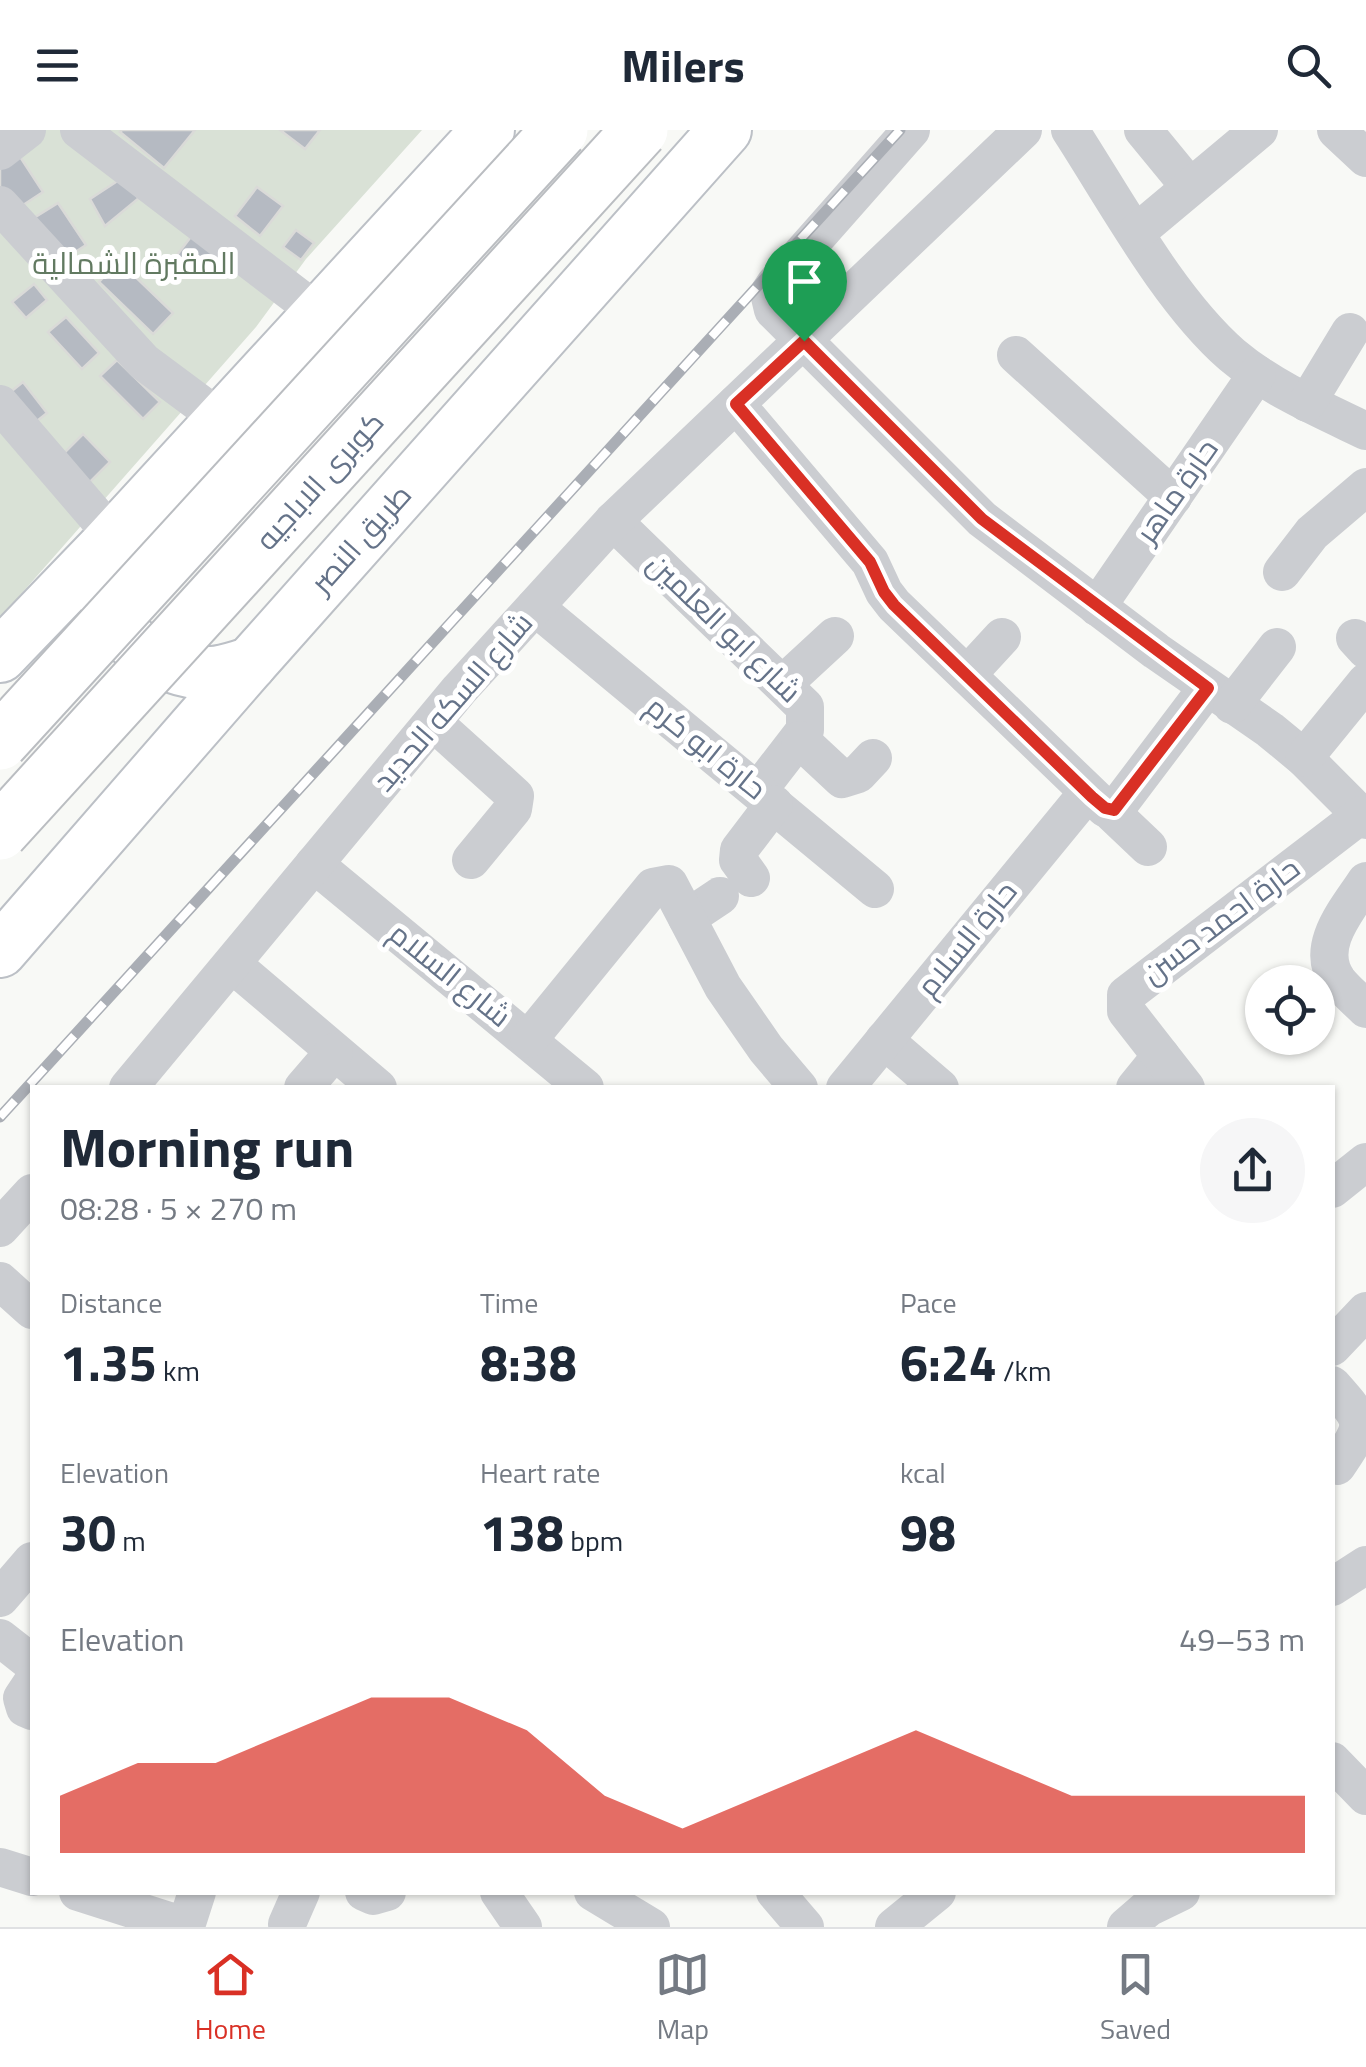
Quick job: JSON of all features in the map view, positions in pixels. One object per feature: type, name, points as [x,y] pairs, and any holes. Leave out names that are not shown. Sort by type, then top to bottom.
[{"type":"highway","name":"كوبرى الاباجيه","points":[[0,742],[560,130]]},
{"type":"highway","name":"كوبرى الاباجيه","points":[[0,832],[640,130]]},
{"type":"street","points":[[0,151],[26,130]]},
{"type":"street","points":[[79,130],[320,314]]},
{"type":"street","points":[[0,656],[488,130]]},
{"type":"street","name":"طريق النصر","points":[[0,951],[725,130]]},
{"type":"street","points":[[911,130],[769,293],[773,310],[982,519],[1304,758],[1364,818]]},
{"type":"street","name":"شارع السكه الحديد","points":[[131,1085],[433,722],[614,521],[1023,130]]},
{"type":"street","points":[[1070,130],[1160,271],[1231,354],[1307,403],[1366,431]]},
{"type":"street","points":[[1143,130],[1189,186]]},
{"type":"street","points":[[1137,232],[1259,130]]},
{"type":"street","points":[[1336,130],[1366,158]]},
{"type":"street","points":[[0,205],[144,362],[222,420]]},
{"type":"street","points":[[1307,403],[1350,332]]},
{"type":"street","points":[[1016,355],[1173,497]]},
{"type":"street","name":"حارة ماهر","points":[[1097,607],[1258,374]]},
{"type":"street","points":[[0,404],[108,544],[102,588],[116,623],[142,652],[175,668],[213,673],[250,664]]},
{"type":"street","points":[[736,404],[870,562],[894,605],[1148,847]]},
{"type":"street","points":[[1282,572],[1312,533],[1366,487]]},
{"type":"street","name":"شارع ابو العلمين","points":[[614,521],[783,684],[805,707],[808,718],[800,740],[739,850],[736,887],[688,918]]},
{"type":"street","name":"حارة ابو كرم","points":[[535,607],[875,889]]},
{"type":"street","points":[[783,684],[835,636]]},
{"type":"street","points":[[967,675],[1002,636]]},
{"type":"street","name":"حارة السلام","points":[[846,1085],[1079,803],[1117,807],[1220,696],[1277,647]]},
{"type":"street","points":[[1304,758],[1366,682]]},
{"type":"street","points":[[433,722],[515,796],[513,809],[470,860]]},
{"type":"street","points":[[800,740],[842,778],[858,774],[873,758]]},
{"type":"street","name":"حارة احمد حسن","points":[[1184,1085],[1126,1011],[1126,995],[1364,818]]},
{"type":"street","name":"شارع السلام","points":[[314,864],[582,1085]]},
{"type":"street","points":[[1366,880],[1333,933],[1329,950],[1336,979],[1366,1009]]},
{"type":"street","points":[[529,1039],[653,888],[669,884],[731,999],[766,1050],[796,1085]]},
{"type":"street","points":[[232,964],[374,1085]]},
{"type":"street","points":[[884,1040],[936,1085]]},
{"type":"street","points":[[306,1085],[334,1052]]},
{"type":"street","points":[[1137,1085],[1161,1056]]},
{"type":"street","points":[[1335,1187],[1366,1162]]},
{"type":"street","points":[[0,1228],[30,1196]]},
{"type":"street","points":[[0,1281],[30,1308]]},
{"type":"street","points":[[1335,1345],[1366,1311]]},
{"type":"street","points":[[1335,1388],[1363,1414],[1365,1421],[1357,1442],[1337,1466]]},
{"type":"street","points":[[0,1598],[30,1563]]},
{"type":"street","points":[[1335,1585],[1366,1565]]},
{"type":"street","points":[[0,1638],[30,1661]]},
{"type":"street","points":[[30,1687],[22,1698],[30,1710]]},
{"type":"street","points":[[1335,1764],[1366,1796]]},
{"type":"street","points":[[0,1867],[30,1877]]},
{"type":"street","points":[[88,1895],[134,1919],[182,1924],[188,1920],[196,1895]]},
{"type":"street","points":[[501,1895],[523,1927]]},
{"type":"street","points":[[599,1895],[651,1927]]},
{"type":"street","points":[[778,1895],[805,1927]]},
{"type":"street","points":[[894,1927],[932,1895]]},
{"type":"street","points":[[1126,1927],[1148,1908],[1175,1895]]},
{"type":"green space","name":"المقبرة الشمالية","points":[[0,130],[422,130],[306,259],[256,327],[0,618]]},
{"type":"building","points":[[122,130],[195,130],[164,168]]},
{"type":"building","points":[[280,130],[320,130],[305,149]]},
{"type":"building","points":[[15,149],[43,192],[14,211],[0,191],[0,159]]},
{"type":"building","points":[[119,180],[139,198],[105,226],[90,199]]},
{"type":"building","points":[[257,187],[283,206],[260,236],[235,216]]},
{"type":"building","points":[[58,203],[86,245],[57,264],[29,221]]},
{"type":"building","points":[[296,230],[314,243],[301,260],[283,247]]},
{"type":"building","points":[[193,234],[215,250],[195,275],[174,259]]},
{"type":"building","points":[[119,261],[173,313],[153,334],[99,282]]},
{"type":"building","points":[[34,284],[47,300],[26,318],[12,302]]},
{"type":"building","points":[[66,317],[99,353],[82,369],[48,332]]},
{"type":"building","points":[[117,360],[160,402],[143,419],[100,376]]},
{"type":"building","points":[[23,382],[47,413],[32,425],[8,394]]},
{"type":"building","points":[[83,434],[110,462],[88,484],[61,456]]},
{"type":"railway","points":[[0,1117],[900,130]]},
{"type":"route","points":[[804,341],[982,519],[1208,688],[1114,810],[1092,797],[894,605],[870,562],[736,404],[804,341]]}]
